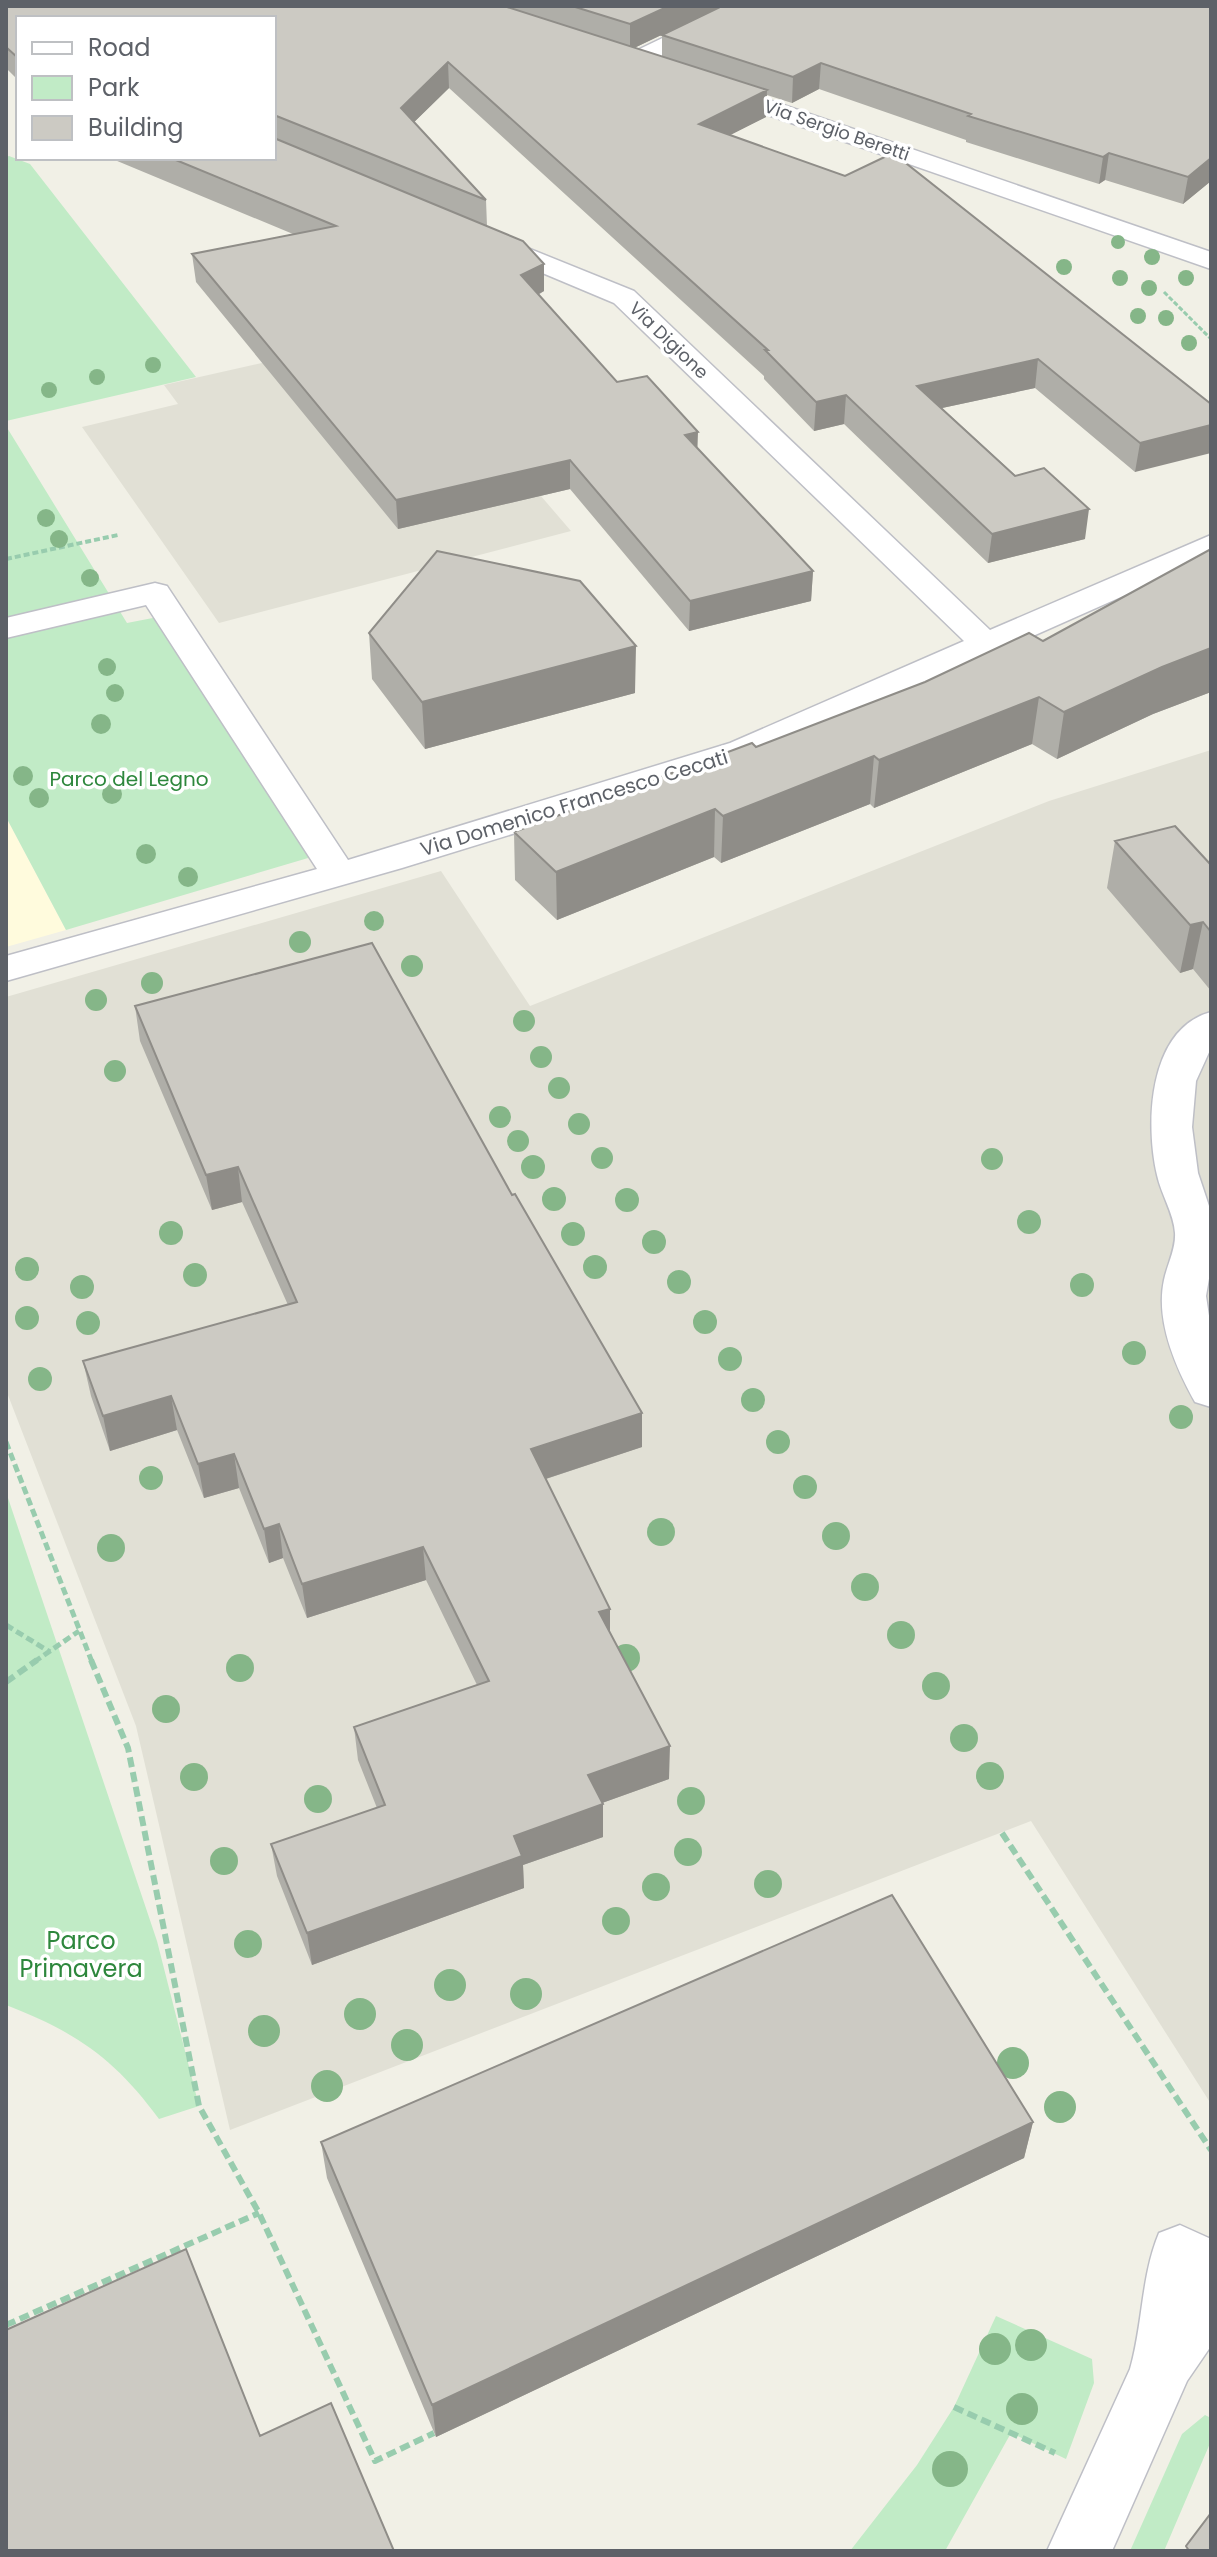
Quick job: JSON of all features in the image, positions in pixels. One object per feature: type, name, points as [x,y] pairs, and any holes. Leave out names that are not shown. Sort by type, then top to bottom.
[{"type":"street","points":[[632,62],[748,6]]},
{"type":"street","points":[[603,52],[661,71]]},
{"type":"street","name":"Via Sergio Beretti","points":[[690,81],[1211,261]]},
{"type":"street","name":"Via Digione","points":[[468,231],[624,297],[986,644]]},
{"type":"street","name":"Via Domenico Francesco Cecati","points":[[6,969],[339,874],[743,751],[1211,545]]},
{"type":"street","points":[[6,628],[155,593],[339,874]]},
{"type":"street","points":[[1211,1025],[1185,1051],[1173,1087],[1172,1143],[1182,1192],[1204,1240],[1189,1261],[1184,1289],[1189,1327],[1211,1390]]},
{"type":"street","points":[[1159,2375],[1167,2347],[1180,2254],[1211,2272]]},
{"type":"street","points":[[1079,2551],[1159,2375],[1190,2324],[1211,2304]]},
{"type":"path","points":[[6,559],[118,535]]},
{"type":"path","points":[[6,1442],[128,1748],[199,2106],[259,2213],[375,2461],[434,2433]]},
{"type":"path","points":[[6,1625],[50,1652]]},
{"type":"path","points":[[6,1682],[79,1631]]},
{"type":"path","points":[[1002,1833],[1211,2150]]},
{"type":"path","points":[[6,2325],[259,2213]]},
{"type":"path","points":[[954,2407],[1066,2459]]},
{"type":"shaded area","points":[[400,332],[571,531],[219,623],[82,427],[178,404],[164,385]]},
{"type":"shaded area","points":[[1211,750],[1211,2104],[1031,1821],[230,2130],[136,1726],[6,1390],[6,997],[441,871],[530,1006],[1049,801]]},
{"type":"shaded area","points":[[6,817],[66,930],[6,947]]},
{"type":"green space","points":[[6,157],[30,164],[196,377],[6,421]]},
{"type":"green space","name":"Parco del Legno","points":[[6,426],[127,623],[163,616],[325,853],[66,930],[6,817]]},
{"type":"green space","name":"Parco Primavera","points":[[6,1492],[157,1941],[199,2106],[159,2119],[126,2080],[92,2050],[53,2026],[6,2005]]},
{"type":"green space","points":[[996,2316],[1092,2359],[1094,2383],[1066,2459],[1011,2433],[945,2551],[850,2551],[917,2465],[954,2407]]},
{"type":"green space","points":[[1205,2415],[1211,2418],[1211,2441],[1164,2551],[1130,2551],[1182,2434]]},
{"type":"building","points":[[6,6],[504,6],[767,90],[699,124],[845,176],[893,153],[1211,404],[1211,425],[1140,443],[1038,359],[917,386],[1015,476],[1044,468],[1089,509],[992,534],[846,395],[816,402],[765,350],[768,350],[448,62],[401,108],[486,200],[276,116],[276,16],[16,16],[16,56],[6,47]]},
{"type":"building","points":[[572,6],[669,6],[630,24]]},
{"type":"building","points":[[722,6],[1211,6],[1211,158],[1188,177],[1109,153],[1103,157],[968,116],[971,114],[821,63],[793,77],[662,35]]},
{"type":"building","points":[[276,139],[523,241],[544,264],[521,275],[617,382],[647,376],[698,432],[685,435],[813,571],[690,601],[570,460],[396,500],[192,254],[336,226],[176,160],[276,160]]},
{"type":"building","points":[[1211,549],[1211,648],[1064,712],[1039,697],[879,760],[874,756],[723,816],[715,809],[556,872],[514,832],[752,743],[756,747],[925,682],[1029,633],[1043,641]]},
{"type":"building","points":[[437,551],[580,581],[636,646],[422,702],[369,633]]},
{"type":"building","points":[[1175,826],[1211,865],[1211,932],[1203,922],[1190,925],[1115,841]]},
{"type":"building","points":[[372,943],[512,1195],[515,1194],[642,1413],[531,1449],[610,1609],[599,1612],[670,1746],[588,1775],[603,1804],[514,1836],[522,1856],[307,1933],[271,1844],[385,1805],[354,1727],[489,1681],[423,1547],[302,1584],[279,1524],[264,1529],[234,1454],[198,1464],[171,1396],[103,1416],[83,1361],[297,1302],[238,1167],[206,1175],[135,1006]]},
{"type":"building","points":[[892,1895],[1033,2122],[432,2405],[321,2142]]},
{"type":"building","points":[[186,2249],[260,2436],[331,2403],[394,2551],[6,2551],[6,2330]]},
{"type":"building","points":[[1211,2513],[1211,2551],[1189,2551],[1186,2546]]}]
